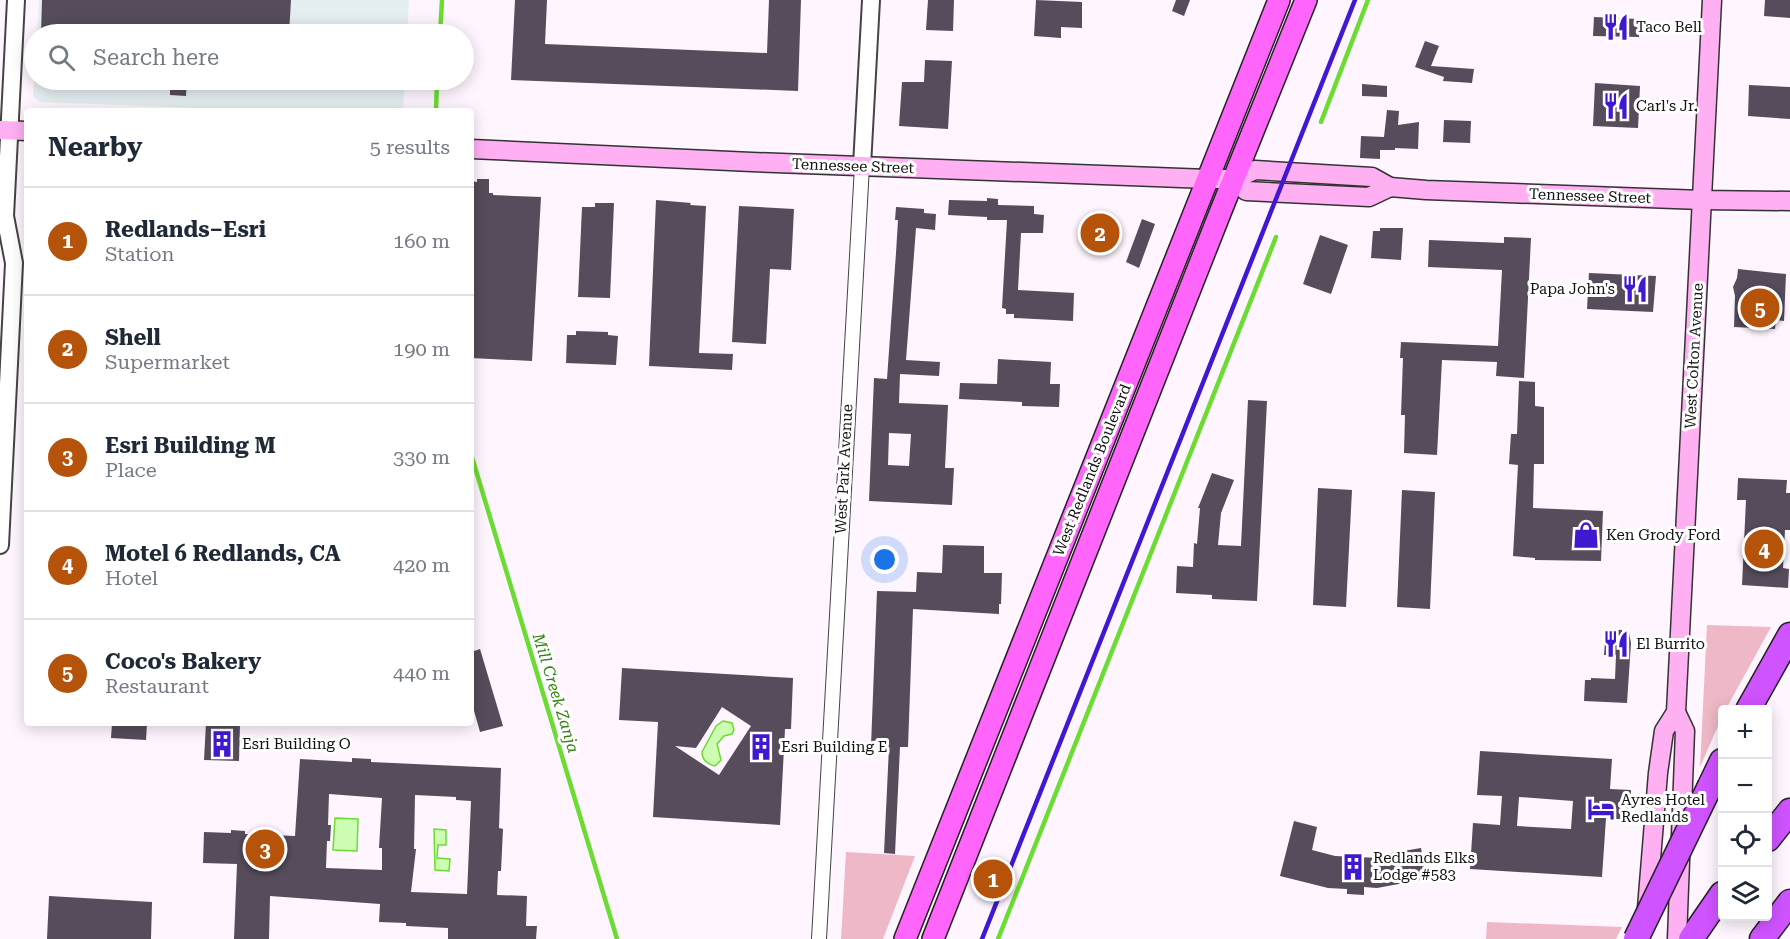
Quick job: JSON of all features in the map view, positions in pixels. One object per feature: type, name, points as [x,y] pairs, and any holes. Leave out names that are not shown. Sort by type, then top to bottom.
[{"type":"highway","points":[[1751,705],[1790,635]]},
{"type":"highway","points":[[1636,939],[1718,769]]},
{"type":"highway","points":[[1772,833],[1790,811]]},
{"type":"highway","points":[[1691,939],[1718,900]]},
{"type":"highway","points":[[1762,939],[1790,902]]},
{"type":"main road","name":"West Redlands Boulevard","points":[[905,939],[1279,0]]},
{"type":"main road","name":"West Redlands Boulevard","points":[[933,939],[1306,0]]},
{"type":"main road","name":"West Colton Avenue","points":[[1644,939],[1658,773],[1664,731],[1676,712],[1712,0]]},
{"type":"main road","name":"Tennessee Street","points":[[474,149],[1235,179],[1246,191],[1278,194],[1370,197],[1390,187],[1702,200],[1790,201]]},
{"type":"main road","name":"West Colton Avenue","points":[[1676,712],[1685,730],[1677,939]]},
{"type":"street","points":[[0,234],[5,216],[12,131],[16,0]]},
{"type":"street","name":"West Park Avenue","points":[[819,939],[871,0]]},
{"type":"street","points":[[0,545],[14,263],[5,216]]},
{"type":"shaded area","points":[[39,0],[409,0],[408,24],[38,24]]},
{"type":"shaded area","points":[[33,90],[404,90],[403,108],[197,108],[40,102],[33,97]]},
{"type":"shaded area","points":[[1707,625],[1771,627],[1728,705],[1718,705],[1718,726],[1700,767]]},
{"type":"shaded area","points":[[723,721],[732,723],[734,730],[732,734],[724,736],[717,744],[721,760],[715,766],[706,761],[702,752],[716,726]]},
{"type":"shaded area","points":[[335,818],[358,819],[357,851],[333,850]]},
{"type":"shaded area","points":[[434,829],[446,830],[446,845],[438,845],[437,858],[450,859],[449,871],[435,870]]},
{"type":"shaded area","points":[[846,852],[915,856],[883,939],[841,939]]},
{"type":"shaded area","points":[[1487,922],[1622,927],[1616,939],[1486,939]]},
{"type":"building","points":[[42,0],[291,0],[290,24],[41,24]]},
{"type":"building","points":[[515,0],[547,0],[545,44],[767,53],[769,0],[801,0],[798,91],[511,80]]},
{"type":"building","points":[[928,0],[954,0],[953,31],[926,30]]},
{"type":"building","points":[[1036,0],[1082,2],[1082,28],[1061,27],[1061,38],[1034,36]]},
{"type":"building","points":[[1176,0],[1190,0],[1184,16],[1172,11]]},
{"type":"building","points":[[1765,0],[1790,0],[1790,18],[1764,16]]},
{"type":"building","name":"Taco Bell","points":[[1594,17],[1639,19],[1639,37],[1593,36]]},
{"type":"building","points":[[1425,41],[1439,46],[1431,66],[1474,69],[1472,83],[1443,81],[1444,77],[1415,67]]},
{"type":"building","points":[[925,60],[952,61],[948,129],[899,126],[902,82],[924,82]]},
{"type":"building","name":"Carl's Jr.","points":[[1595,83],[1640,86],[1638,128],[1593,126]]},
{"type":"building","points":[[1362,84],[1387,86],[1387,97],[1362,96]]},
{"type":"building","points":[[1749,85],[1790,87],[1790,119],[1748,116]]},
{"type":"building","points":[[170,90],[186,90],[186,96],[170,95]]},
{"type":"building","points":[[1387,110],[1399,111],[1398,125],[1419,122],[1418,149],[1380,150],[1380,159],[1360,158],[1361,136],[1384,137]]},
{"type":"building","points":[[1444,120],[1471,121],[1470,143],[1443,142]]},
{"type":"building","points":[[477,179],[489,179],[489,193],[493,195],[541,197],[532,361],[474,358],[474,182],[477,182]]},
{"type":"building","points":[[987,198],[998,199],[998,205],[1034,206],[1034,214],[1044,215],[1043,233],[1021,233],[1018,290],[1074,293],[1073,321],[1014,318],[1014,314],[1006,314],[1006,309],[1002,308],[1007,220],[948,215],[949,200],[987,201]]},
{"type":"building","points":[[656,200],[706,206],[699,353],[733,354],[732,370],[649,366]]},
{"type":"building","points":[[595,203],[614,203],[610,298],[578,297],[582,207],[595,207]]},
{"type":"building","points":[[739,206],[794,209],[791,270],[770,269],[766,344],[732,342]]},
{"type":"building","points":[[896,207],[924,209],[924,213],[936,214],[935,230],[916,228],[906,360],[940,362],[939,376],[900,374],[899,403],[948,405],[945,468],[954,468],[952,505],[869,501],[874,378],[887,379],[898,220],[895,220]],"holes":[[[889,433],[911,434],[909,466],[888,465]]]},
{"type":"building","points":[[1100,216],[1114,222],[1104,252],[1088,245],[1090,241],[1087,240],[1088,221],[1096,224]]},
{"type":"building","points":[[1142,219],[1155,224],[1139,268],[1126,262]]},
{"type":"building","points":[[1380,228],[1403,228],[1401,260],[1371,258],[1373,231],[1380,231]]},
{"type":"building","points":[[1320,235],[1348,245],[1331,294],[1303,284]]},
{"type":"building","points":[[1504,237],[1531,238],[1524,378],[1496,376],[1497,362],[1442,360],[1437,455],[1404,453],[1405,415],[1401,415],[1403,358],[1400,358],[1401,342],[1498,346],[1502,270],[1428,267],[1429,240],[1504,243]]},
{"type":"building","points":[[1738,269],[1786,274],[1784,321],[1776,320],[1775,329],[1734,327],[1733,287]]},
{"type":"building","points":[[1589,273],[1656,276],[1653,312],[1587,309]]},
{"type":"building","points":[[576,331],[608,332],[608,335],[618,336],[616,365],[566,363],[567,335],[576,335]]},
{"type":"building","points":[[998,359],[1051,362],[1050,384],[1060,384],[1059,407],[1022,406],[1022,402],[959,399],[960,383],[997,384]]},
{"type":"building","points":[[1519,381],[1535,382],[1535,406],[1544,407],[1544,464],[1534,464],[1533,508],[1603,511],[1601,561],[1535,560],[1535,558],[1513,556],[1518,465],[1509,464],[1511,434],[1517,434]]},
{"type":"building","points":[[1248,400],[1267,401],[1257,601],[1212,599],[1212,595],[1176,593],[1177,566],[1193,567],[1194,543],[1197,544],[1200,508],[1198,508],[1212,473],[1234,480],[1221,513],[1218,545],[1241,546]]},
{"type":"building","points":[[1738,478],[1787,480],[1786,493],[1790,493],[1790,530],[1785,530],[1783,568],[1789,569],[1788,588],[1742,585],[1746,500],[1737,500]]},
{"type":"building","points":[[1318,488],[1352,490],[1346,607],[1313,605]]},
{"type":"building","points":[[1402,490],[1435,492],[1430,609],[1397,607]]},
{"type":"building","points":[[943,545],[984,546],[984,573],[1002,573],[1001,604],[999,604],[999,614],[913,609],[908,747],[900,747],[895,854],[884,853],[889,747],[871,746],[877,591],[916,592],[917,572],[942,573]]},
{"type":"building","points":[[1606,629],[1629,633],[1631,643],[1627,703],[1584,701],[1585,680],[1615,679],[1616,655],[1604,655]]},
{"type":"building","points":[[480,649],[503,726],[480,732],[474,711],[474,651]]},
{"type":"building","name":"Esri Building E","points":[[622,668],[793,678],[791,729],[785,729],[780,825],[653,817],[658,722],[619,720]],"holes":[[[722,707],[751,726],[719,775],[675,746],[696,748]]]},
{"type":"building","points":[[112,726],[147,726],[146,740],[111,738]]},
{"type":"building","name":"Esri Building O","points":[[206,726],[240,726],[239,761],[204,760]]},
{"type":"building","name":"Ayres Hotel Redlands","points":[[1480,751],[1612,759],[1610,789],[1631,790],[1629,820],[1606,818],[1602,877],[1470,869],[1473,823],[1500,825],[1502,796],[1477,795]],"holes":[[[1519,797],[1573,801],[1571,829],[1517,826]]]},
{"type":"building","points":[[352,758],[371,759],[371,762],[501,768],[499,828],[503,829],[501,871],[498,871],[497,895],[527,896],[526,926],[537,926],[536,939],[448,939],[448,928],[379,922],[380,904],[270,896],[269,939],[234,939],[237,864],[203,863],[204,832],[231,833],[231,830],[245,831],[245,834],[295,836],[300,759],[352,762]],"holes":[[[329,794],[382,798],[379,848],[382,848],[382,870],[326,868],[327,841],[330,841],[331,825],[328,825]],[[415,795],[456,797],[456,800],[471,801],[467,894],[411,892],[416,849],[414,849]]]},
{"type":"building","name":"Redlands Elks Lodge #583","points":[[1294,821],[1317,827],[1312,850],[1335,856],[1379,858],[1379,855],[1421,848],[1426,879],[1377,888],[1364,887],[1364,895],[1347,894],[1347,889],[1328,888],[1280,876]]},
{"type":"building","points":[[49,896],[152,902],[151,939],[47,939]]},
{"type":"waterway","name":"Mill Creek Zanja","points":[[441,24],[442,0]]},
{"type":"waterway","points":[[1321,122],[1368,0]]},
{"type":"waterway","name":"Mill Creek Zanja","points":[[436,108],[437,90]]},
{"type":"waterway","points":[[998,939],[1276,237]]},
{"type":"waterway","name":"Mill Creek Zanja","points":[[474,464],[617,939]]},
{"type":"railway","points":[[982,939],[1355,0]]},
{"type":"place","name":"Taco Bell","points":[[1616,27]]},
{"type":"place","name":"Carl's Jr.","points":[[1616,106]]},
{"type":"place","name":"Shell","points":[[1100,233]]},
{"type":"place","name":"Papa John's","points":[[1635,289]]},
{"type":"place","name":"Coco's Bakery","points":[[1760,308]]},
{"type":"place","name":"Ken Grody Ford","points":[[1586,535]]},
{"type":"place","name":"Motel 6 Redlands, CA","points":[[1764,549]]},
{"type":"place","name":"El Burrito","points":[[1616,644]]},
{"type":"place","name":"Esri Building O","points":[[222,744]]},
{"type":"place","name":"Esri Building E","points":[[761,747]]},
{"type":"place","name":"Ayres Hotel Redlands","points":[[1601,809]]},
{"type":"place","name":"Esri Building M","points":[[265,849]]},
{"type":"place","name":"Redlands Elks Lodge #583","points":[[1353,867]]},
{"type":"place","name":"Redlands–Esri","points":[[993,879]]}]
